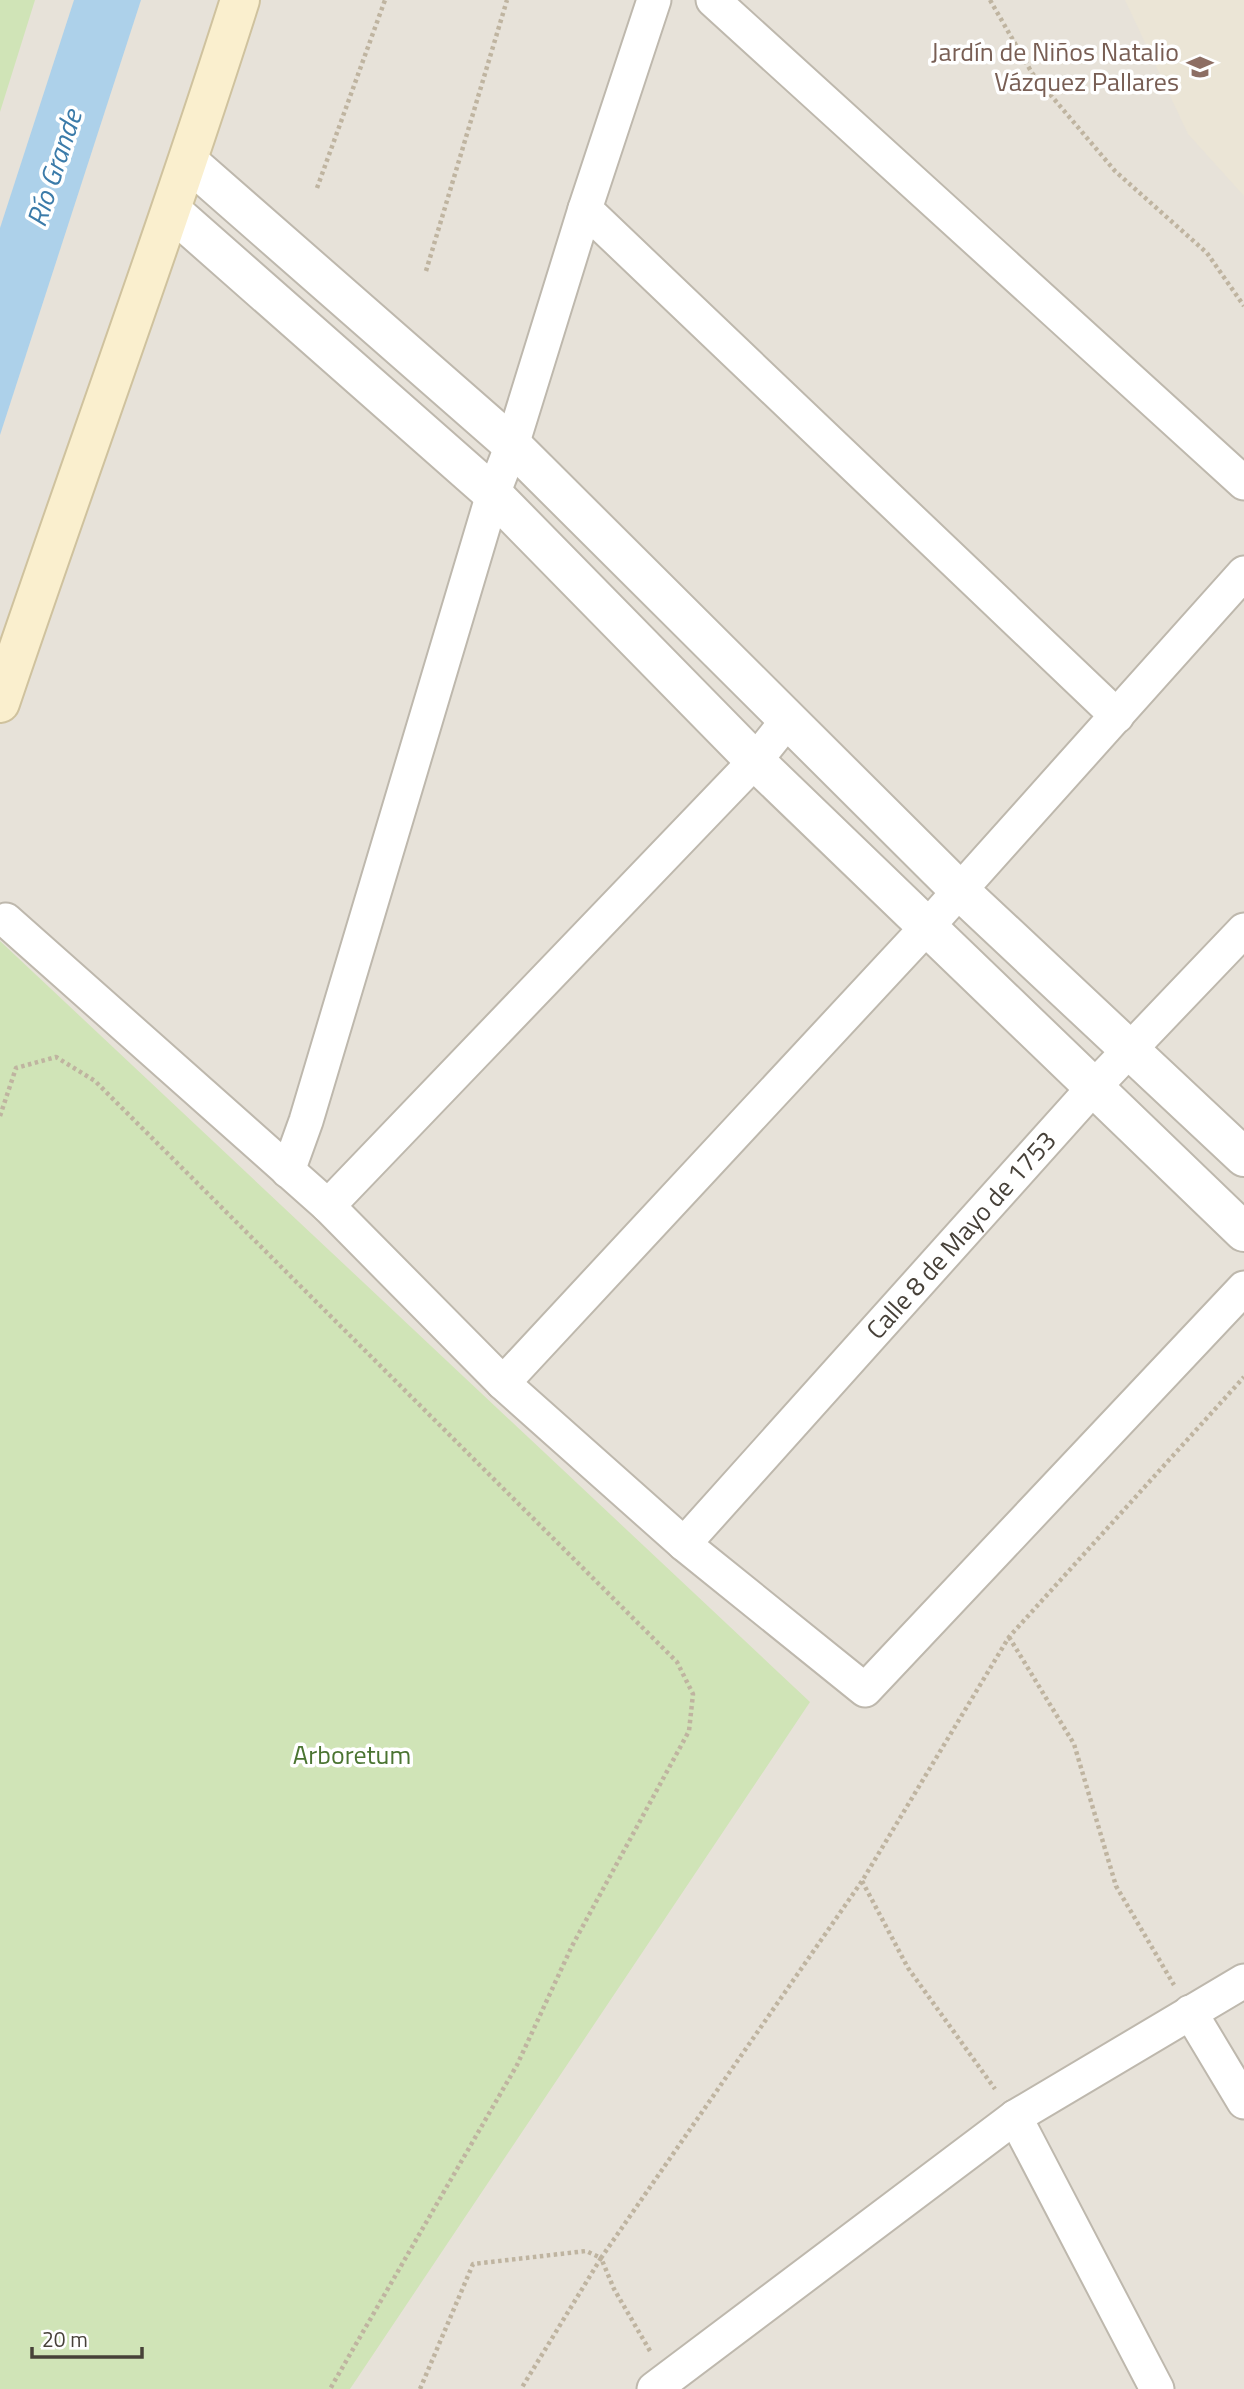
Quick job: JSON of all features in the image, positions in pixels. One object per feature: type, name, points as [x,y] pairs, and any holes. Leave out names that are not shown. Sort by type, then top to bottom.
[{"type":"main road","points":[[0,704],[82,460],[172,211],[240,0]]},
{"type":"street","points":[[288,1171],[310,1108],[493,494],[512,444],[654,0]]},
{"type":"street","points":[[713,0],[1244,483]]},
{"type":"street","points":[[188,162],[229,194],[512,444],[959,890],[1244,1157]]},
{"type":"street","points":[[209,243],[229,194]]},
{"type":"street","points":[[585,209],[1117,716]]},
{"type":"street","points":[[172,211],[493,494],[754,761],[1244,1232]]},
{"type":"street","points":[[503,1383],[927,927],[1244,573]]},
{"type":"street","points":[[328,1206],[754,761],[788,721]]},
{"type":"street","points":[[6,919],[328,1206],[503,1383],[684,1544],[865,1690],[1244,1288]]},
{"type":"street","name":"Calle 8 de Mayo de 1753","points":[[684,1544],[1094,1087],[1244,930]]},
{"type":"street","points":[[663,2386],[678,2368],[1015,2117],[1244,1981]]},
{"type":"street","points":[[1190,2012],[1244,2102]]},
{"type":"street","points":[[1015,2117],[1157,2389]]},
{"type":"path","points":[[317,188],[385,0]]},
{"type":"path","points":[[426,271],[507,0]]},
{"type":"path","points":[[990,0],[1032,73],[1115,171],[1206,253],[1244,306]]},
{"type":"path","points":[[0,1116],[16,1068],[56,1057],[95,1081],[677,1662],[692,1694],[689,1731],[572,1946],[517,2065],[330,2389]]},
{"type":"path","points":[[521,2389],[601,2258],[862,1881],[1009,1637],[1244,1377]]},
{"type":"path","points":[[1009,1637],[1074,1744],[1116,1886],[1190,2012]]},
{"type":"path","points":[[862,1881],[908,1968],[1015,2117]]},
{"type":"path","points":[[421,2389],[473,2264],[586,2251],[601,2258],[663,2386]]},
{"type":"shaded area","points":[[0,0],[1244,0],[1244,2389],[0,2389]]},
{"type":"shaded area","name":"Jardín de Niños Natalio Vázquez Pallares","points":[[1125,0],[1244,0],[1244,196],[1188,134]]},
{"type":"green space","points":[[0,0],[35,0],[0,112]]},
{"type":"green space","name":"Arboretum","points":[[0,941],[810,1702],[350,2389],[0,2389]]},
{"type":"water","name":"Río Grande","points":[[74,0],[141,0],[0,435],[0,228]]},
{"type":"place","name":"Jardín de Niños Natalio Vázquez Pallares","points":[[1200,67]]}]
